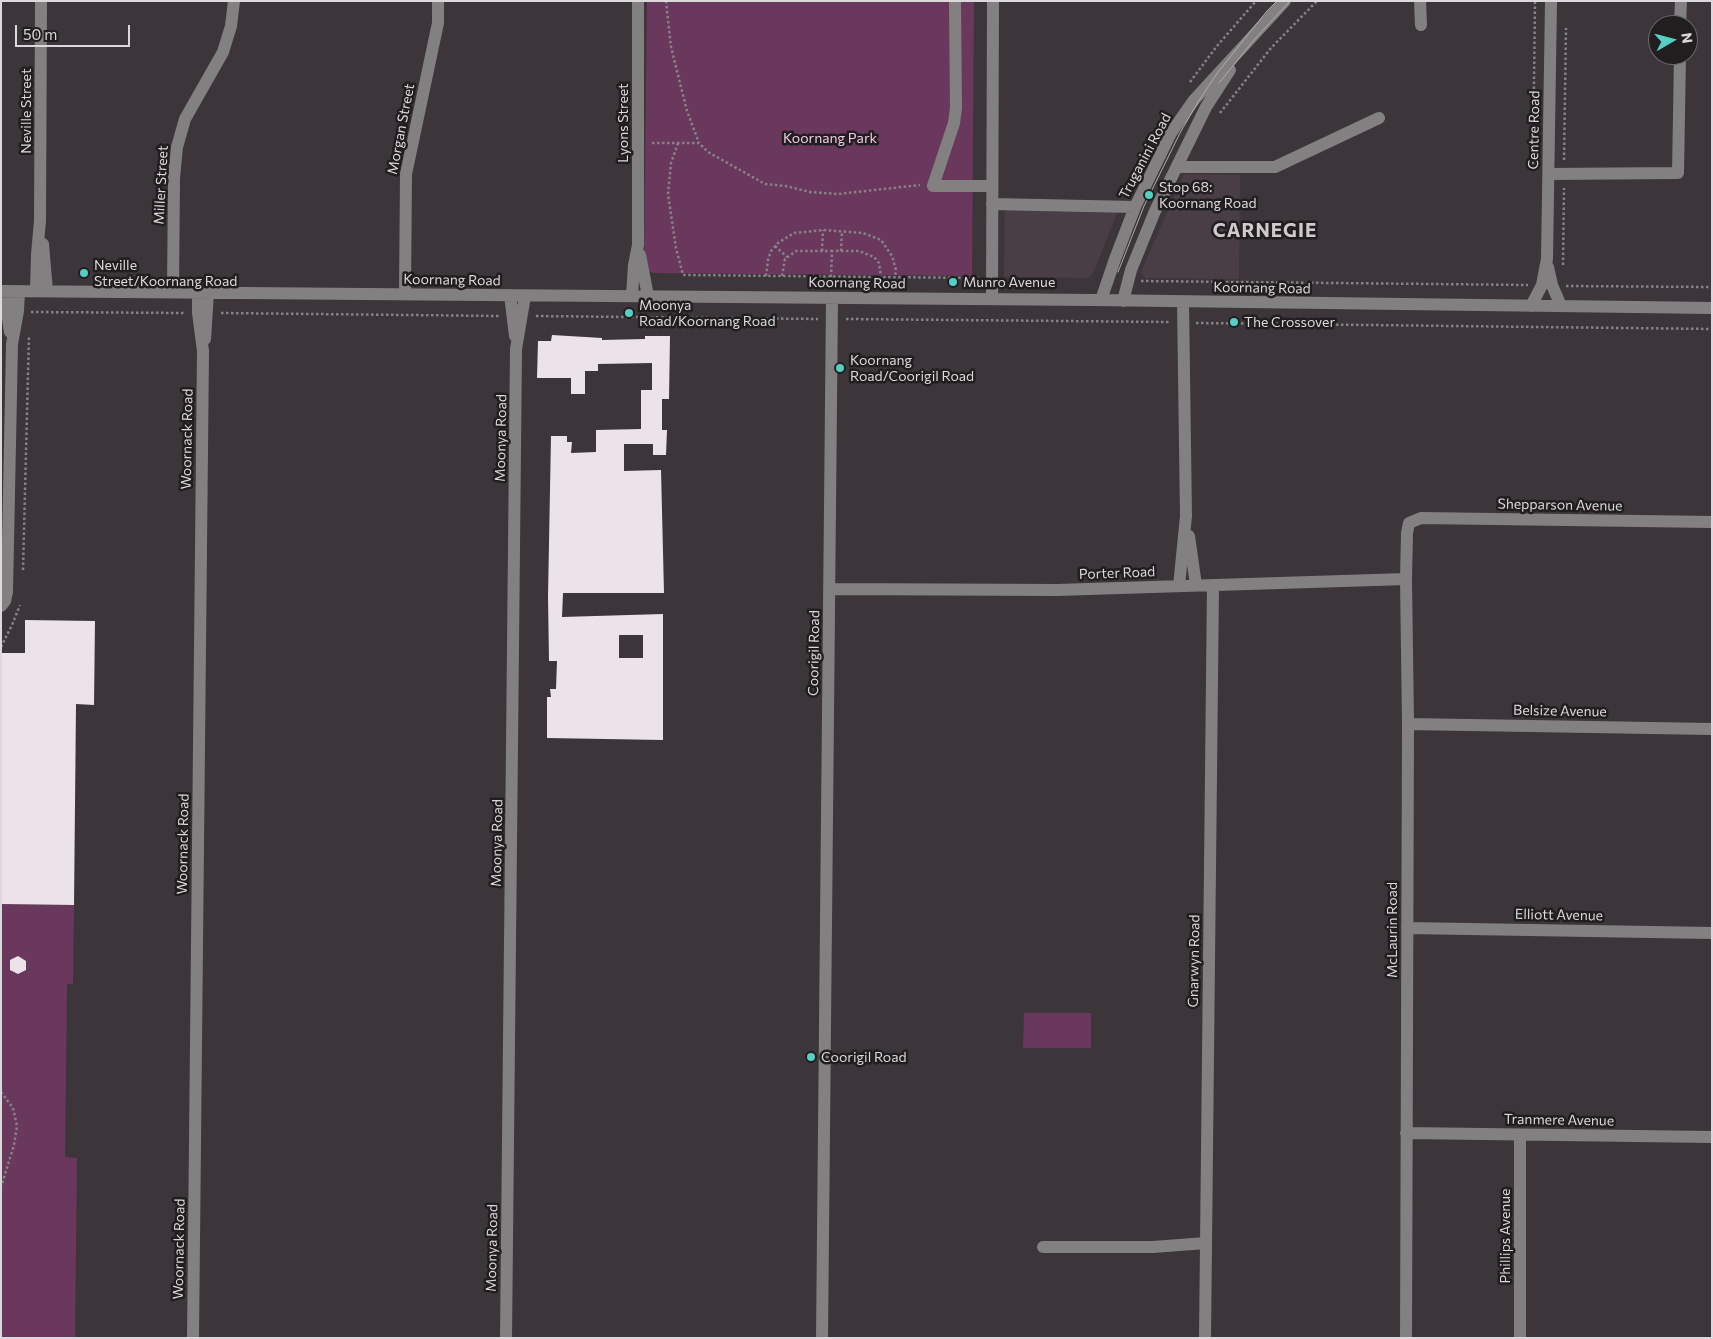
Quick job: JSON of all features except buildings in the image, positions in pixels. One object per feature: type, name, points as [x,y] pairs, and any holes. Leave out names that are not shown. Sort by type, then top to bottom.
[{"type":"street","name":"Neville Street","points":[[41,1],[40,222],[46,262],[41,291]]},
{"type":"street","name":"Miller Street","points":[[173,292],[174,178],[177,147],[185,119],[224,52],[231,26],[234,1]]},
{"type":"street","name":"Morgan Street","points":[[405,294],[406,174],[438,23],[438,1]]},
{"type":"street","name":"Lyons Street","points":[[638,1],[638,245],[648,296]]},
{"type":"street","points":[[955,1],[956,108],[950,139],[933,186],[991,186]]},
{"type":"street","points":[[992,299],[993,1]]},
{"type":"street","name":"Truganini Road","points":[[1101,300],[1135,207],[1171,133],[1194,100],[1285,1]]},
{"type":"street","points":[[1420,1],[1420,25]]},
{"type":"street","name":"Centre Road","points":[[1530,306],[1547,285],[1550,1]]},
{"type":"street","points":[[1680,1],[1680,15]]},
{"type":"street","name":"Truganini Road","points":[[1124,300],[1131,270],[1177,167],[1206,108],[1246,45]]},
{"type":"street","points":[[1549,174],[1678,173],[1680,65]]},
{"type":"street","points":[[1177,167],[1275,167],[1379,118]]},
{"type":"street","points":[[992,204],[1135,207]]},
{"type":"street","name":"Lyons Street","points":[[632,296],[634,265],[638,245]]},
{"type":"street","points":[[1547,285],[1561,306]]},
{"type":"street","name":"Koornang Road","points":[[9,291],[1124,300],[1712,308]]},
{"type":"street","points":[[1,606],[8,592],[12,344],[7,312],[9,291]]},
{"type":"street","name":"Woornack Road","points":[[193,1338],[203,351],[207,332],[203,313],[203,292]]},
{"type":"street","name":"Moonya Road","points":[[510,296],[517,316]]},
{"type":"street","name":"Moonya Road","points":[[506,1338],[516,349],[517,316],[525,296]]},
{"type":"street","name":"Coorigil Road","points":[[822,1338],[832,298]]},
{"type":"street","points":[[1179,586],[1186,516],[1183,302]]},
{"type":"street","points":[[1186,516],[1196,585]]},
{"type":"street","name":"Shepparson Avenue","points":[[1409,523],[1420,518],[1712,522]]},
{"type":"street","name":"McLaurin Road","points":[[1406,1338],[1408,724],[1406,579],[1407,532],[1409,523]]},
{"type":"street","name":"Porter Road","points":[[830,589],[1057,590],[1406,579]]},
{"type":"street","name":"Gnarwyn Road","points":[[1205,1338],[1213,585]]},
{"type":"street","name":"Belsize Avenue","points":[[1408,724],[1712,729]]},
{"type":"street","name":"Elliott Avenue","points":[[1407,928],[1712,933]]},
{"type":"street","name":"Tranmere Avenue","points":[[1406,1134],[1712,1137]]},
{"type":"street","name":"Phillips Avenue","points":[[1520,1134],[1520,1338]]},
{"type":"street","points":[[1043,1247],[1153,1247],[1206,1243]]},
{"type":"path","points":[[666,1],[671,47],[687,111],[699,143],[708,152],[765,184],[786,186],[823,194],[913,185],[933,186]]},
{"type":"path","points":[[1218,116],[1271,48],[1317,1]]},
{"type":"path","points":[[1533,168],[1535,1]]},
{"type":"path","points":[[1563,267],[1566,20]]},
{"type":"path","points":[[638,143],[699,143]]},
{"type":"path","points":[[678,143],[671,163],[668,194],[682,275],[992,278]]},
{"type":"path","points":[[766,276],[768,260],[775,246],[786,237],[794,233],[823,230],[863,233],[881,240],[892,256],[896,270],[895,278]]},
{"type":"path","points":[[822,250],[823,230]]},
{"type":"path","points":[[841,251],[842,231]]},
{"type":"path","points":[[775,246],[787,257]]},
{"type":"path","points":[[782,276],[783,265],[787,257],[796,251],[822,250],[859,251],[874,257],[879,264],[881,277]]},
{"type":"path","points":[[831,277],[832,251]]},
{"type":"path","points":[[1139,281],[1712,287]]},
{"type":"path","points":[[29,312],[1184,322],[1712,329]]},
{"type":"path","points":[[22,578],[29,331]]},
{"type":"path","points":[[1,647],[12,625],[20,602]]},
{"type":"path","points":[[1,1092],[13,1108],[17,1126],[14,1145],[1,1187]]},
{"type":"shaded area","points":[[1184,174],[1240,175],[1239,279],[1145,278],[1141,272]]},
{"type":"shaded area","points":[[1005,202],[1121,203],[1093,273],[1088,278],[1004,277]]},
{"type":"green space","name":"Koornang Park","points":[[647,1],[974,1],[972,276],[654,273],[647,271],[644,257]]},
{"type":"green space","points":[[1,904],[74,905],[73,984],[67,984],[65,1157],[77,1158],[75,1338],[1,1338]]},
{"type":"green space","points":[[1024,1013],[1091,1013],[1091,1048],[1023,1048]]},
{"type":"tram line","points":[[1118,272],[1144,206],[1180,133],[1198,102],[1218,72],[1277,1]]},
{"type":"tram line","points":[[1219,83],[1254,40],[1290,1]]},
{"type":"place","name":"Stop 68: Koornang Road","points":[[1149,195]]},
{"type":"place","name":"Neville Street/Koornang Road","points":[[84,273]]},
{"type":"place","name":"Munro Avenue","points":[[953,282]]},
{"type":"place","name":"Moonya Road/Koornang Road","points":[[629,313]]},
{"type":"place","name":"The Crossover","points":[[1234,322]]},
{"type":"place","name":"Koornang Road/Coorigil Road","points":[[840,368]]},
{"type":"place","name":"Coorigil Road","points":[[811,1057]]},
{"type":"district","name":"CARNEGIE","points":[[1265,231]]}]
